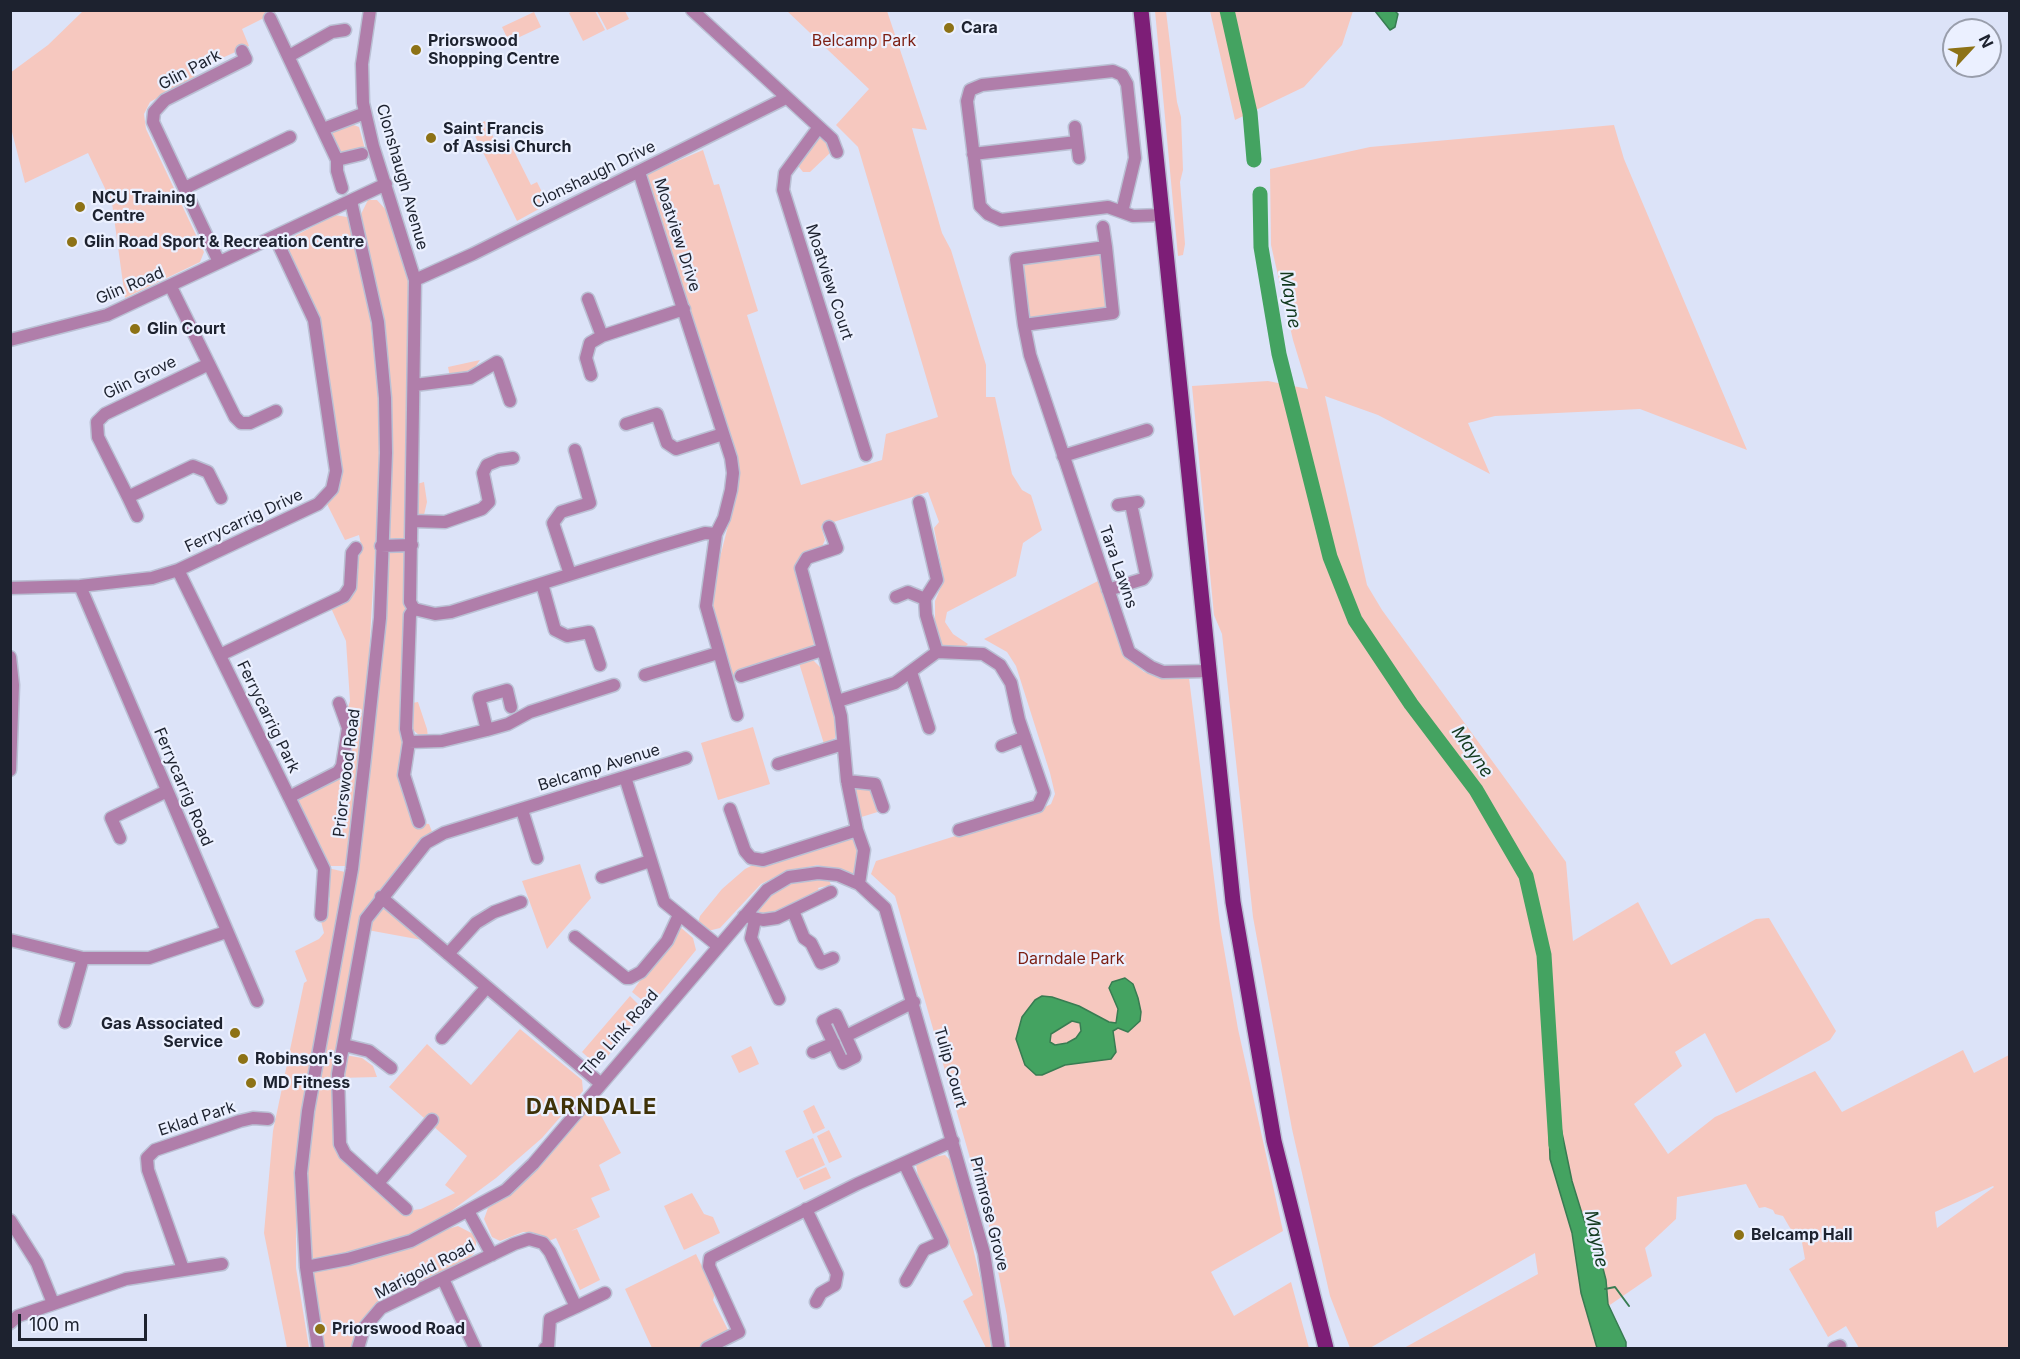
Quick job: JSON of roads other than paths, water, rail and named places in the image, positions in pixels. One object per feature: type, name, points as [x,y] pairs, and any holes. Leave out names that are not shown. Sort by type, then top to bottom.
[{"type":"main road","points":[[1141,10],[1233,902],[1253,1033],[1277,1152],[1326,1348]]},
{"type":"street","name":"Clonshaugh Avenue","points":[[370,10],[362,64],[365,113],[415,280],[416,385],[410,602],[414,609],[410,618],[406,729],[409,742],[404,775],[419,822]]},
{"type":"street","points":[[692,10],[832,139],[837,152]]},
{"type":"street","points":[[270,18],[337,160],[338,178],[342,188]]},
{"type":"street","points":[[289,56],[332,32],[345,30]]},
{"type":"street","name":"Glin Park","points":[[219,262],[153,122],[154,112],[165,100],[246,59],[242,51]]},
{"type":"street","points":[[1122,212],[1135,158],[1127,84],[1122,75],[1113,71],[982,85],[970,90],[967,101],[980,206],[988,214],[1001,220],[1108,207],[1133,216],[1162,215]]},
{"type":"street","name":"Clonshaugh Drive","points":[[415,280],[786,98]]},
{"type":"street","points":[[323,129],[365,113]]},
{"type":"street","points":[[1075,127],[1078,158]]},
{"type":"street","name":"Moatview Court","points":[[823,131],[785,173],[783,190],[866,455]]},
{"type":"street","points":[[185,188],[290,137]]},
{"type":"street","points":[[973,154],[1077,142]]},
{"type":"street","points":[[337,160],[362,154]]},
{"type":"street","name":"Moatview Drive","points":[[639,172],[723,434],[733,474],[724,518],[716,534],[706,606],[717,653],[737,715]]},
{"type":"street","name":"Glin Road","points":[[10,339],[107,315],[171,287],[219,262],[386,184]]},
{"type":"street","name":"Priorswood Road","points":[[318,1348],[306,1267],[301,1173],[308,1112],[352,869],[378,638],[386,453],[385,398],[378,322],[351,201]]},
{"type":"street","points":[[1024,325],[1113,313],[1103,227]]},
{"type":"street","name":"Ferrycarrig Drive","points":[[10,588],[80,586],[153,578],[178,570],[318,504],[332,489],[336,471],[314,320],[275,237]]},
{"type":"street","name":"Tara Lawns","points":[[1106,247],[1016,259],[1030,355],[1129,652],[1138,660],[1163,672],[1208,671]]},
{"type":"street","points":[[171,287],[235,417],[241,423],[250,423],[276,411]]},
{"type":"street","points":[[588,299],[602,336],[590,343],[587,351],[591,375]]},
{"type":"street","name":"Moatview Drive","points":[[602,336],[684,309]]},
{"type":"street","points":[[416,385],[470,378],[497,362],[510,401]]},
{"type":"street","name":"Glin Grove","points":[[136,516],[98,437],[97,422],[105,414],[209,364]]},
{"type":"street","points":[[626,424],[657,414],[667,443],[676,449],[723,434]]},
{"type":"street","points":[[1063,456],[1147,430]]},
{"type":"street","points":[[570,574],[553,523],[561,512],[590,503],[575,450]]},
{"type":"street","points":[[412,521],[445,522],[482,509],[489,502],[483,473],[487,465],[513,458]]},
{"type":"street","points":[[128,497],[193,466],[208,472],[221,498]]},
{"type":"street","points":[[919,502],[937,580],[925,599],[926,615],[937,652]]},
{"type":"street","points":[[1108,590],[1143,579],[1146,575],[1135,503],[1118,505]]},
{"type":"street","points":[[829,527],[837,548],[807,558],[801,568],[838,701],[847,781],[857,830],[864,850],[859,884]]},
{"type":"street","points":[[414,609],[435,614],[451,612],[705,533],[716,534]]},
{"type":"street","points":[[381,546],[412,545]]},
{"type":"street","points":[[220,655],[344,596],[350,587],[352,553],[356,548]]},
{"type":"street","name":"Ferrycarrig Park","points":[[178,570],[289,796],[338,772],[342,766],[348,728],[339,703]]},
{"type":"street","points":[[542,584],[555,630],[567,636],[589,632],[600,664]]},
{"type":"street","name":"Ferrycarrig Road","points":[[80,586],[257,1001]]},
{"type":"street","points":[[896,597],[908,592],[925,599]]},
{"type":"street","points":[[741,676],[822,650]]},
{"type":"street","points":[[838,701],[895,683],[937,652],[983,654],[1000,665],[1011,683],[1025,737],[1044,793],[1038,806],[960,830]]},
{"type":"street","points":[[645,675],[717,653]]},
{"type":"street","points":[[10,657],[12,685],[10,770]]},
{"type":"street","points":[[911,672],[929,728]]},
{"type":"street","points":[[409,742],[442,741],[487,730],[508,724],[530,712],[614,685]]},
{"type":"street","points":[[487,730],[479,698],[507,690],[511,707]]},
{"type":"street","points":[[1002,746],[1025,737]]},
{"type":"street","points":[[778,764],[843,744]]},
{"type":"street","name":"Belcamp Avenue","points":[[406,1209],[345,1154],[340,1144],[336,1091],[366,919],[381,897],[426,843],[444,833],[686,758]]},
{"type":"street","points":[[625,777],[664,902],[717,945]]},
{"type":"street","points":[[847,781],[875,784],[883,807]]},
{"type":"street","points":[[120,838],[111,818],[166,791]]},
{"type":"street","points":[[289,796],[324,869],[321,915]]},
{"type":"street","points":[[730,809],[745,851],[751,858],[763,860],[857,830]]},
{"type":"street","name":"Belcamp Avenue","points":[[522,810],[537,858]]},
{"type":"street","points":[[602,877],[650,861]]},
{"type":"street","name":"The Link Road","points":[[306,1267],[348,1259],[411,1240],[506,1190],[532,1164],[717,945],[749,918],[767,890],[789,877],[818,873],[838,875],[859,884]]},
{"type":"street","name":"Tulip Court","points":[[859,884],[885,908],[953,1141]]},
{"type":"street","points":[[779,999],[751,938],[749,918],[777,918],[831,892]]},
{"type":"street","points":[[381,897],[600,1083]]},
{"type":"street","points":[[448,954],[476,923],[494,912],[521,902]]},
{"type":"street","points":[[793,911],[804,938],[811,943],[822,963],[833,958]]},
{"type":"street","points":[[575,937],[626,978],[630,978],[640,972],[667,941],[679,915]]},
{"type":"street","points":[[10,940],[83,958],[149,958],[226,932]]},
{"type":"street","points":[[65,1022],[83,958]]},
{"type":"street","points":[[442,1038],[487,987]]},
{"type":"street","points":[[846,1036],[914,1002]]},
{"type":"street","points":[[836,1015],[855,1057],[843,1063],[834,1043],[823,1021],[836,1015]]},
{"type":"street","points":[[813,1052],[834,1043]]},
{"type":"street","points":[[344,1045],[369,1052],[391,1068]]},
{"type":"street","name":"Eklad Park","points":[[183,1269],[148,1170],[147,1158],[155,1150],[240,1121],[253,1118],[268,1119]]},
{"type":"street","points":[[378,1183],[432,1120]]},
{"type":"street","name":"Primrose Grove","points":[[707,1348],[739,1332],[709,1266],[710,1258],[806,1209],[953,1141],[984,1253],[999,1348]]},
{"type":"street","points":[[904,1163],[942,1242],[924,1250],[906,1281]]},
{"type":"street","points":[[806,1209],[837,1274],[835,1285],[820,1293],[816,1302]]},
{"type":"street","name":"Marigold Road","points":[[468,1211],[492,1255]]},
{"type":"street","points":[[10,1220],[37,1263],[53,1303]]},
{"type":"street","name":"Marigold Road","points":[[358,1348],[364,1328],[381,1308],[529,1239],[543,1243],[576,1307]]},
{"type":"street","points":[[10,1323],[18,1316],[126,1279],[222,1264]]},
{"type":"street","points":[[443,1279],[476,1348]]},
{"type":"street","points":[[545,1348],[548,1347],[550,1319],[605,1293]]},
{"type":"waterway","name":"Mayne","points":[[1227,10],[1250,113],[1254,160]]},
{"type":"waterway","name":"Mayne","points":[[1260,194],[1261,247],[1279,354],[1330,557],[1355,620],[1411,704],[1476,790],[1526,876],[1544,955],[1556,1145]]},
{"type":"waterway","points":[[1605,1289],[1615,1287],[1629,1306]]},
{"type":"place","name":"Cara","points":[[949,28]]},
{"type":"place","name":"Priorswood Shopping Centre","points":[[416,50]]},
{"type":"place","name":"Saint Francis of Assisi Church","points":[[431,138]]},
{"type":"place","name":"NCU Training Centre","points":[[80,207]]},
{"type":"place","name":"Glin Road Sport & Recreation Centre","points":[[72,242]]},
{"type":"place","name":"Glin Court","points":[[135,329]]},
{"type":"place","name":"Gas Associated Service","points":[[235,1033]]},
{"type":"place","name":"Robinson's","points":[[243,1059]]},
{"type":"place","name":"MD Fitness","points":[[251,1083]]},
{"type":"place","name":"Belcamp Hall","points":[[1739,1235]]},
{"type":"place","name":"Priorswood Road","points":[[320,1329]]},
{"type":"district","name":"DARNDALE","points":[[592,1107]]},
{"type":"park label","name":"Belcamp Park","points":[[864,41]]},
{"type":"park label","name":"Darndale Park","points":[[1071,959]]}]
